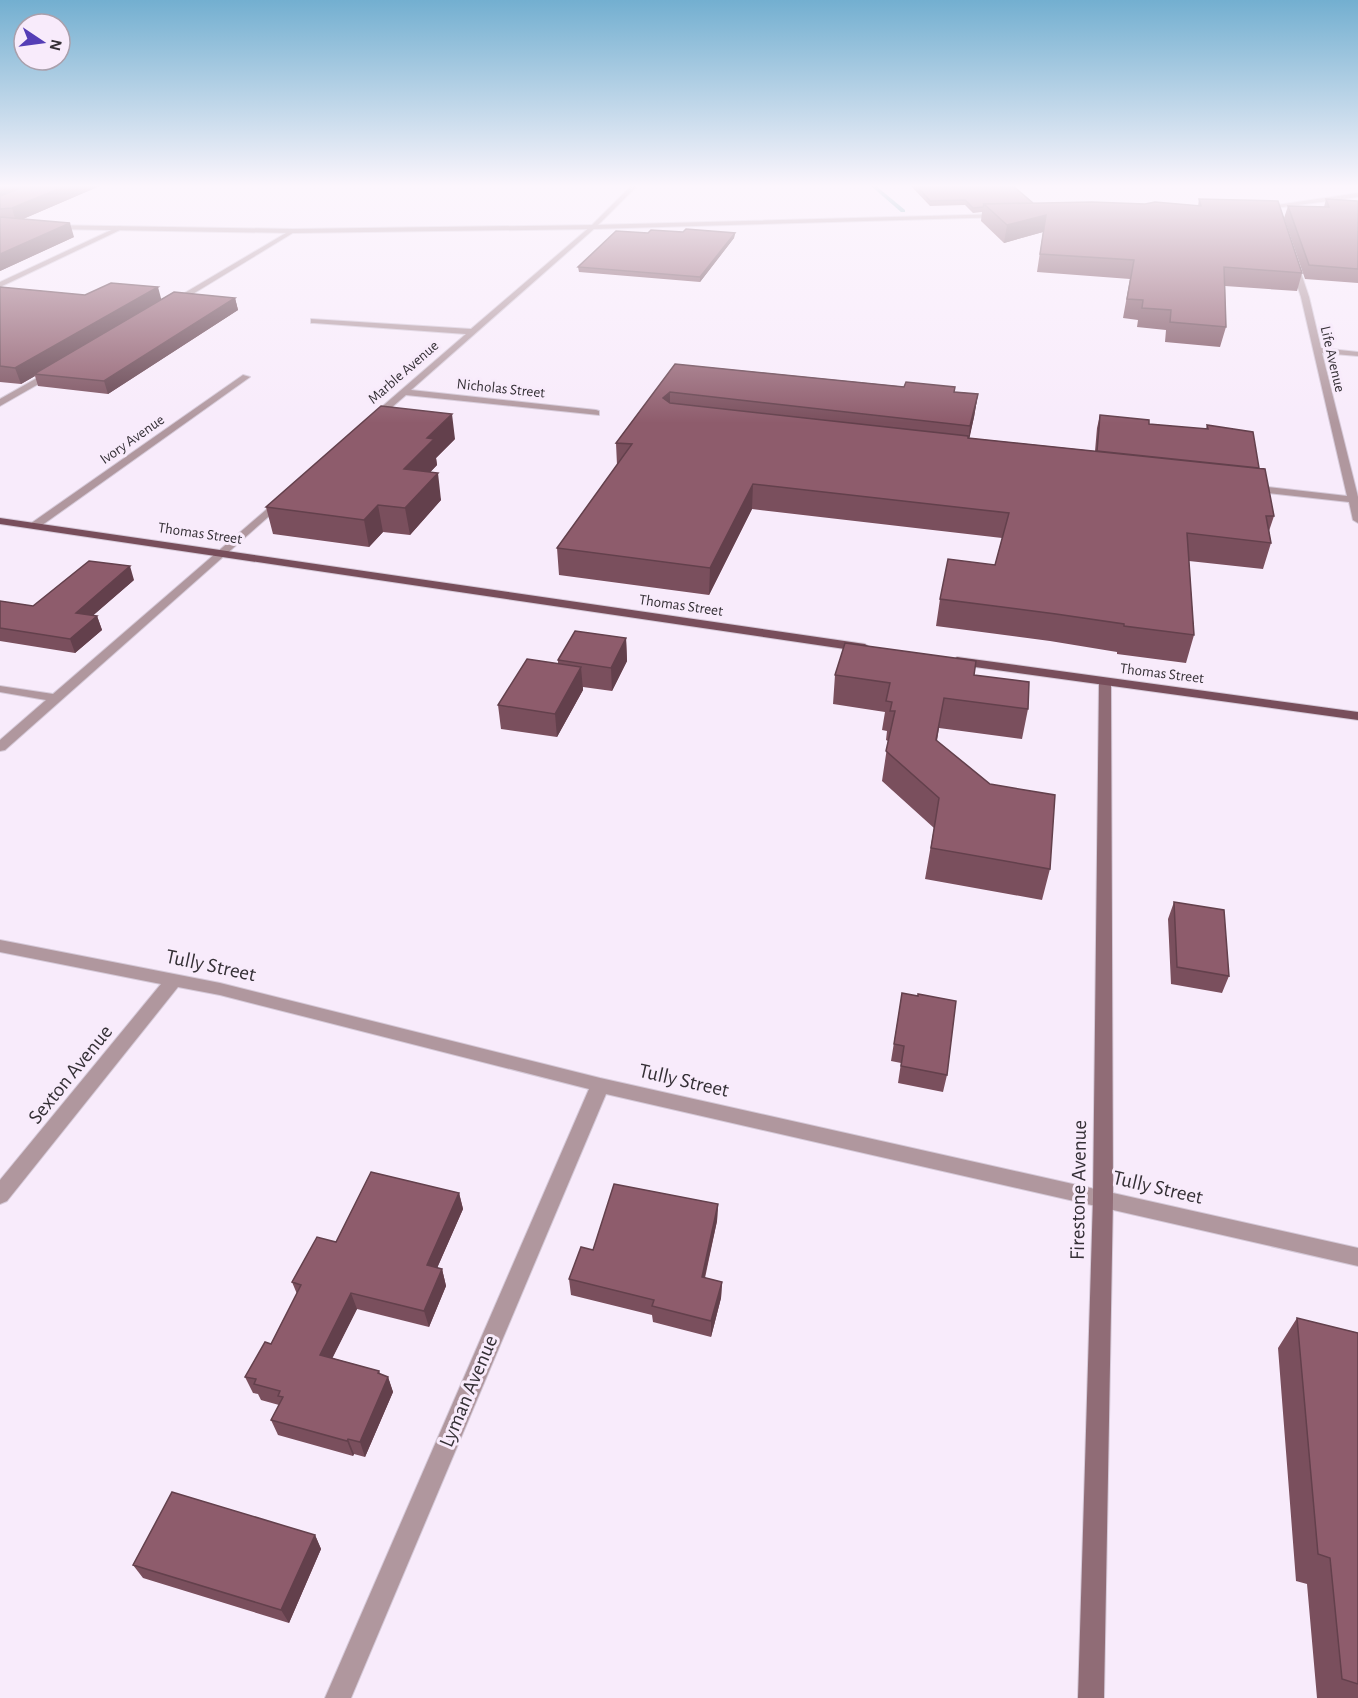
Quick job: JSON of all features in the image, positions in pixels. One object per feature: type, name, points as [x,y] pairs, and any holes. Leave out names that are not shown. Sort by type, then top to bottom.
[{"type":"main road","name":"Thomas Street","points":[[0,521],[872,649]]},
{"type":"main road","name":"Thomas Street","points":[[942,659],[1358,716]]},
{"type":"main road","name":"Firestone Avenue","points":[[1091,1698],[1103,1198],[1106,682]]},
{"type":"street","points":[[0,285],[44,264]]},
{"type":"street","points":[[166,306],[237,264]]},
{"type":"street","name":"Marble Avenue","points":[[369,423],[551,264]]},
{"type":"street","name":"Life Avenue","points":[[1294,264],[1305,297],[1358,520]]},
{"type":"street","points":[[314,321],[474,332]]},
{"type":"street","points":[[1317,350],[1358,354]]},
{"type":"street","points":[[0,403],[59,369]]},
{"type":"street","name":"Ivory Avenue","points":[[34,526],[246,377]]},
{"type":"street","name":"Nicholas Street","points":[[403,392],[596,413]]},
{"type":"street","points":[[1234,486],[1355,500]]},
{"type":"street","points":[[0,747],[291,491]]},
{"type":"street","points":[[2,689],[56,698]]},
{"type":"street","name":"Tully Street","points":[[0,946],[220,989],[600,1084],[1358,1257]]},
{"type":"street","name":"Sexton Avenue","points":[[0,1195],[174,980]]},
{"type":"street","name":"Lyman Avenue","points":[[338,1698],[600,1084]]},
{"type":"building","points":[[581,264],[710,264],[700,277],[578,267]]},
{"type":"building","points":[[1133,264],[1299,264],[1302,273],[1224,267],[1226,327],[1170,322],[1171,310],[1142,308],[1143,300],[1127,299]]},
{"type":"building","points":[[1358,264],[1358,269],[1309,265]]},
{"type":"building","points":[[111,283],[158,287],[15,368],[0,366],[0,287],[85,295]]},
{"type":"building","points":[[174,292],[235,298],[104,381],[34,374]]},
{"type":"building","points":[[675,364],[904,387],[906,382],[955,387],[954,392],[978,394],[970,426],[670,392],[663,398],[670,403],[968,436],[968,438],[1265,469],[1274,516],[1266,516],[1271,543],[1187,533],[1194,635],[940,599],[948,559],[995,565],[1009,513],[753,484],[710,568],[557,548],[632,444],[616,443]]},
{"type":"building","points":[[381,406],[452,414],[427,438],[434,439],[404,469],[438,473],[405,508],[378,505],[364,520],[266,507]]},
{"type":"building","points":[[1100,415],[1149,420],[1149,424],[1208,429],[1207,425],[1253,432],[1259,468],[1097,451]]},
{"type":"building","points":[[89,561],[130,566],[76,613],[97,616],[70,639],[0,628],[0,601],[33,606]]},
{"type":"building","points":[[575,631],[626,638],[611,668],[558,660]]},
{"type":"building","points":[[845,643],[976,661],[974,675],[1029,682],[1028,709],[944,698],[936,740],[990,784],[1055,795],[1050,869],[931,848],[939,798],[886,751],[895,711],[890,711],[892,702],[886,701],[890,683],[835,675]]},
{"type":"building","points":[[527,659],[581,667],[555,714],[498,705]]},
{"type":"building","points":[[1174,902],[1224,910],[1229,976],[1177,967]]},
{"type":"building","points":[[902,993],[956,1001],[947,1075],[901,1066],[904,1046],[894,1044]]},
{"type":"building","points":[[371,1172],[459,1193],[427,1265],[442,1269],[424,1311],[351,1293],[320,1355],[379,1371],[378,1373],[388,1377],[360,1442],[348,1439],[347,1441],[271,1420],[283,1397],[278,1396],[280,1391],[254,1384],[256,1379],[245,1377],[265,1342],[271,1344],[301,1285],[292,1282],[317,1237],[336,1242]]},
{"type":"building","points":[[614,1184],[718,1204],[702,1277],[722,1282],[711,1321],[652,1306],[654,1300],[569,1279],[581,1247],[593,1250]]},
{"type":"building","points":[[1297,1318],[1358,1333],[1358,1684],[1342,1679],[1330,1558],[1318,1554]]},
{"type":"building","points":[[172,1492],[315,1535],[281,1610],[133,1565]]}]
